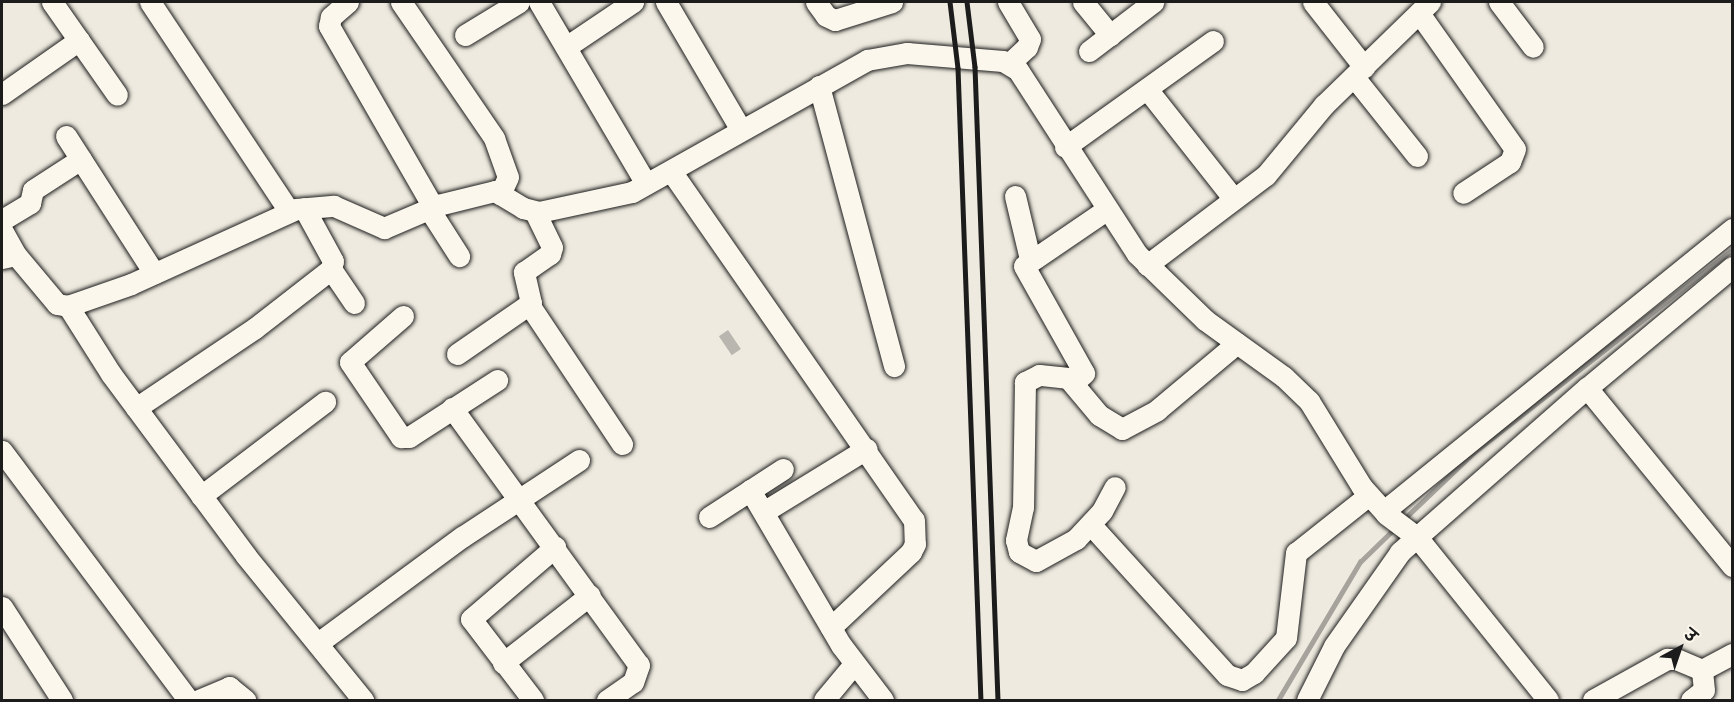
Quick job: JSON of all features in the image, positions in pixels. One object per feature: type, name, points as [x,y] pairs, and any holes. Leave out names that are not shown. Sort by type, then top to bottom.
[{"type":"street","points":[[52,2],[117,95]]},
{"type":"street","points":[[136,408],[255,328],[331,269],[333,261],[150,2]]},
{"type":"street","points":[[348,2],[331,17],[329,26],[459,256]]},
{"type":"street","points":[[400,2],[494,138],[508,173],[500,194]]},
{"type":"street","points":[[465,35],[519,2]]},
{"type":"street","points":[[539,2],[646,184]]},
{"type":"street","points":[[566,47],[633,2]]},
{"type":"street","points":[[666,2],[741,130]]},
{"type":"street","points":[[816,2],[830,20],[892,2]]},
{"type":"street","points":[[1008,2],[1030,39],[1027,47],[1010,63]]},
{"type":"street","points":[[1083,2],[1110,34]]},
{"type":"street","points":[[1089,51],[1153,2]]},
{"type":"street","points":[[1312,2],[1417,156]]},
{"type":"street","points":[[1499,2],[1533,47]]},
{"type":"street","points":[[1147,265],[1266,175],[1310,121],[1426,5],[1515,148],[1510,162],[1463,193]]},
{"type":"street","points":[[2,94],[79,40]]},
{"type":"street","points":[[1065,147],[1213,41]]},
{"type":"street","points":[[535,212],[625,194],[671,171],[867,60],[889,55],[957,55],[1010,63],[1106,210],[1147,265],[1197,313],[1310,401],[1369,495],[1385,513],[1411,534],[1548,700]]},
{"type":"street","points":[[819,86],[894,366]]},
{"type":"street","points":[[1147,89],[1234,199]]},
{"type":"street","points":[[66,136],[154,273]]},
{"type":"street","points":[[2,220],[30,203],[33,190],[81,159]]},
{"type":"street","points":[[671,171],[912,514],[915,544],[831,627]]},
{"type":"street","points":[[2,230],[9,256],[57,304],[68,306],[154,273],[297,210],[334,206],[384,228],[431,208],[483,191],[500,194],[535,212],[552,247],[550,254],[524,272],[530,306],[622,444]]},
{"type":"street","points":[[1015,196],[1030,259]]},
{"type":"street","points":[[1106,210],[1030,259],[1024,270],[1082,367],[1082,378],[1040,375],[1025,382],[1023,507],[1016,540],[1019,552],[1036,561],[1076,540],[1091,525],[1115,487]]},
{"type":"street","points":[[1385,513],[1732,229]]},
{"type":"street","points":[[1307,700],[1334,646],[1411,534],[1732,267]]},
{"type":"street","points":[[331,269],[354,303]]},
{"type":"street","points":[[68,306],[136,408],[201,496],[363,700]]},
{"type":"street","points":[[457,354],[530,306]]},
{"type":"street","points":[[403,316],[351,358],[351,365],[405,438],[497,380]]},
{"type":"street","points":[[1068,378],[1099,415],[1122,429],[1157,410],[1237,343]]},
{"type":"street","points":[[1587,388],[1732,566]]},
{"type":"street","points":[[201,496],[326,402]]},
{"type":"street","points":[[452,408],[521,498],[639,665],[633,682],[607,700]]},
{"type":"street","points":[[765,511],[866,449]]},
{"type":"street","points":[[2,451],[188,700]]},
{"type":"street","points":[[318,643],[521,498],[579,460]]},
{"type":"street","points":[[710,517],[783,469]]},
{"type":"street","points":[[750,490],[765,511],[854,664],[883,700]]},
{"type":"street","points":[[1091,525],[1227,675],[1242,680],[1254,673],[1286,638],[1296,553],[1369,495]]},
{"type":"street","points":[[532,700],[471,619],[555,546]]},
{"type":"street","points":[[503,663],[590,596]]},
{"type":"street","points":[[2,607],[62,700]]},
{"type":"street","points":[[1702,670],[1732,654]]},
{"type":"street","points":[[1593,700],[1667,659],[1676,659],[1702,670]]},
{"type":"street","points":[[824,700],[854,664]]},
{"type":"street","points":[[1690,700],[1704,690],[1702,670]]},
{"type":"street","points":[[199,700],[229,687],[245,700]]},
{"type":"building","points":[[728,330],[741,349],[732,355],[719,336]]},
{"type":"waterway","points":[[1403,520],[1473,453],[1732,250]]},
{"type":"waterway","points":[[1278,700],[1360,562],[1395,528]]},
{"type":"railway","points":[[950,2],[958,68],[981,700]]},
{"type":"railway","points":[[967,2],[975,67],[998,700]]}]
